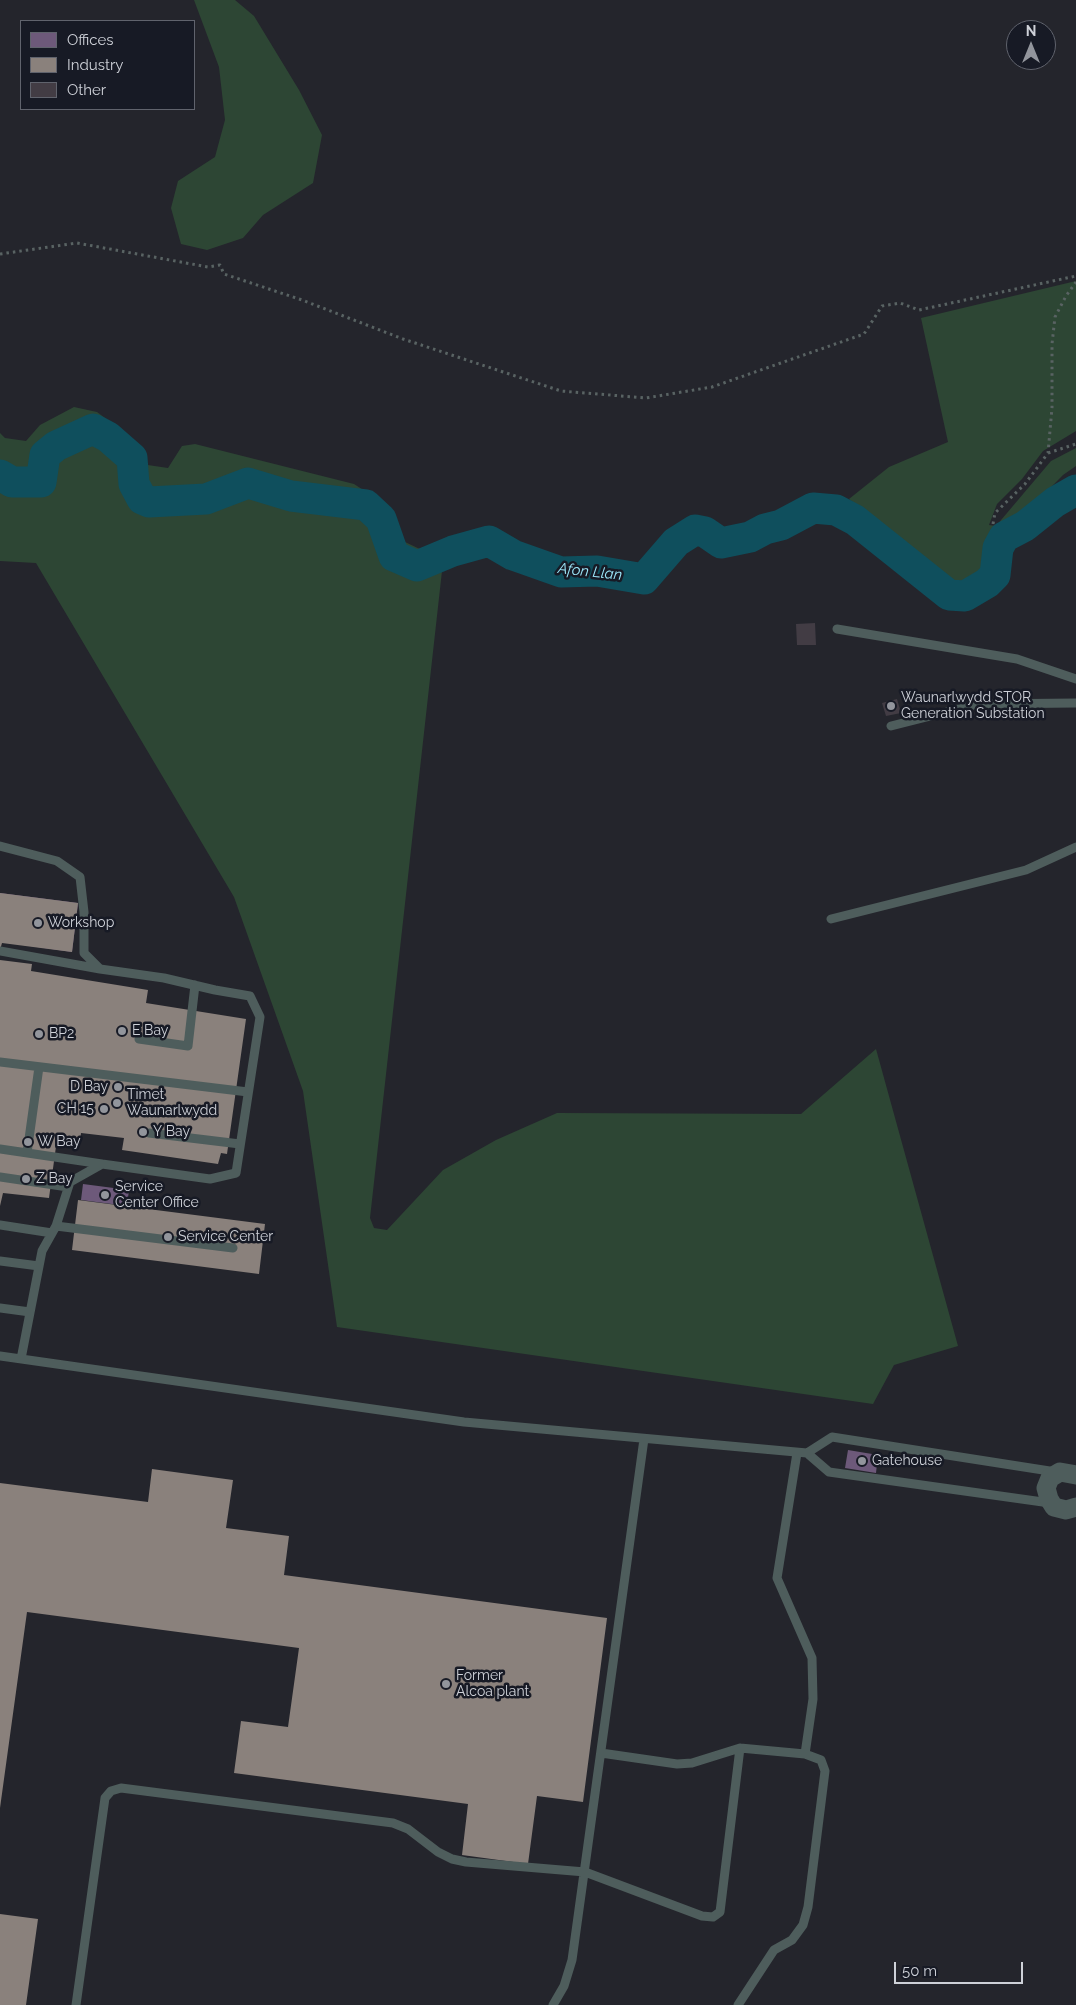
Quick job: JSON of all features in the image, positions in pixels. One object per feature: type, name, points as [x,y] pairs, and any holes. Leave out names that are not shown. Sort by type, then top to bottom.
[{"type":"street","points":[[1068,1474],[1054,1474],[1048,1483],[1047,1493],[1050,1503],[1059,1509],[1066,1510],[1076,1507]]},
{"type":"lane","points":[[837,629],[1017,659],[1076,679]]},
{"type":"lane","points":[[891,726],[978,704],[1076,703]]},
{"type":"lane","points":[[0,846],[57,861],[80,878],[84,912],[84,952],[100,969]]},
{"type":"lane","points":[[831,919],[1026,870],[1076,847]]},
{"type":"lane","points":[[0,951],[100,969],[164,978],[250,996],[260,1017],[236,1173],[210,1179],[0,1149]]},
{"type":"lane","points":[[139,1039],[188,1046],[195,985]]},
{"type":"lane","points":[[0,1062],[248,1092]]},
{"type":"lane","points":[[27,1153],[39,1067]]},
{"type":"lane","points":[[149,1133],[240,1144]]},
{"type":"lane","points":[[21,1359],[42,1251],[54,1230],[70,1182],[102,1164]]},
{"type":"lane","points":[[0,1177],[68,1187]]},
{"type":"lane","points":[[0,1225],[233,1248]]},
{"type":"lane","points":[[0,1261],[39,1266]]},
{"type":"lane","points":[[0,1308],[30,1312]]},
{"type":"lane","points":[[0,1356],[464,1422],[807,1454],[829,1472],[1050,1503]]},
{"type":"lane","points":[[807,1454],[832,1437],[1068,1474]]},
{"type":"lane","points":[[553,2005],[564,1986],[572,1960],[644,1439]]},
{"type":"lane","points":[[797,1453],[777,1578],[812,1658],[813,1699],[805,1754]]},
{"type":"lane","points":[[601,1753],[677,1764],[692,1764],[740,1748],[805,1754],[821,1760],[825,1771],[808,1907],[803,1925],[792,1940],[774,1950],[738,2005]]},
{"type":"lane","points":[[76,2005],[105,1798],[111,1791],[121,1788],[393,1823],[408,1829],[438,1852],[452,1858],[466,1862],[585,1872],[702,1916],[713,1917],[720,1912],[740,1748]]},
{"type":"path","points":[[0,254],[77,244],[208,267],[220,265],[224,274],[302,300],[403,339],[561,391],[646,398],[712,387],[864,334],[882,306],[900,303],[918,310],[1076,276]]},
{"type":"path","points":[[993,524],[995,513],[1025,484],[1048,453],[1052,408],[1054,317],[1076,282]]},
{"type":"path","points":[[1048,453],[1076,444]]},
{"type":"green space","points":[[194,0],[235,0],[254,16],[299,90],[322,135],[313,183],[263,215],[243,238],[207,250],[181,244],[171,208],[178,181],[215,157],[225,120],[219,67]]},
{"type":"green space","points":[[1076,281],[1076,431],[1043,451],[1022,479],[997,504],[989,525],[996,526],[1051,461],[1076,448],[1076,466],[1063,475],[995,544],[977,579],[964,584],[939,575],[849,499],[889,467],[948,442],[921,318]]},
{"type":"green space","points":[[74,407],[97,412],[133,439],[141,464],[168,468],[182,446],[195,444],[354,484],[391,508],[405,542],[424,551],[445,544],[370,1218],[374,1228],[387,1230],[443,1170],[496,1140],[557,1113],[801,1114],[876,1049],[958,1346],[894,1365],[873,1404],[337,1327],[303,1091],[234,897],[36,563],[0,561],[0,433],[5,438],[26,441],[40,425]]},
{"type":"building: Offices","name":"Workshop","points":[[0,893],[78,903],[72,952],[2,942],[8,903],[0,903]]},
{"type":"building: Offices","name":"Service Center Office","points":[[83,1184],[129,1190],[127,1206],[81,1200]]},
{"type":"building: Offices","name":"Gatehouse","points":[[848,1450],[878,1455],[876,1473],[845,1468]]},
{"type":"building: Industry","name":"Workshop","points":[[0,893],[78,903],[72,952],[2,943],[0,950]]},
{"type":"building: Industry","name":"Timet Waunarlwydd","points":[[0,960],[32,964],[31,971],[148,990],[146,1003],[246,1019],[227,1154],[221,1153],[218,1164],[122,1150],[124,1138],[81,1133],[80,1142],[57,1139],[49,1198],[3,1193],[0,1206]]},
{"type":"building: Industry","name":"Service Center","points":[[78,1200],[265,1224],[259,1274],[72,1250]]},
{"type":"building: Industry","name":"Former Alcoa plant","points":[[152,1469],[233,1480],[226,1528],[289,1536],[284,1575],[607,1618],[583,1802],[537,1796],[528,1864],[462,1855],[468,1804],[234,1773],[241,1721],[288,1727],[299,1648],[27,1612],[0,1808],[0,1483],[148,1502]]},
{"type":"building: Industry","points":[[0,1914],[38,1919],[26,2005],[0,2005]]},
{"type":"building: Other","points":[[815,623],[816,645],[797,645],[796,624]]},
{"type":"building: Other","name":"Waunarlwydd STOR Generation Substation","points":[[897,699],[901,713],[886,716],[882,703]]},
{"type":"waterway","name":"Afon Llan","points":[[0,475],[12,482],[41,482],[45,455],[56,446],[93,429],[108,437],[132,458],[134,484],[142,499],[149,502],[206,499],[248,483],[291,496],[366,505],[381,519],[394,556],[417,566],[453,551],[489,541],[513,555],[561,572],[597,571],[644,579],[676,542],[695,530],[705,532],[721,543],[750,537],[765,529],[781,525],[813,508],[836,510],[855,520],[949,595],[965,596],[987,583],[995,575],[998,548],[1004,537],[1025,526],[1055,502],[1076,490]]},
{"type":"place","name":"Waunarlwydd STOR Generation Substation","points":[[891,706]]},
{"type":"place","name":"Workshop","points":[[38,923]]},
{"type":"place","name":"E Bay","points":[[122,1031]]},
{"type":"place","name":"BP2","points":[[39,1034]]},
{"type":"place","name":"D Bay","points":[[118,1087]]},
{"type":"place","name":"Timet Waunarlwydd","points":[[117,1103]]},
{"type":"place","name":"CH 15","points":[[104,1109]]},
{"type":"place","name":"Y Bay","points":[[143,1132]]},
{"type":"place","name":"W Bay","points":[[28,1142]]},
{"type":"place","name":"Z Bay","points":[[26,1179]]},
{"type":"place","name":"Service Center Office","points":[[105,1195]]},
{"type":"place","name":"Service Center","points":[[168,1237]]},
{"type":"place","name":"Gatehouse","points":[[862,1461]]},
{"type":"place","name":"Former Alcoa plant","points":[[446,1684]]}]
